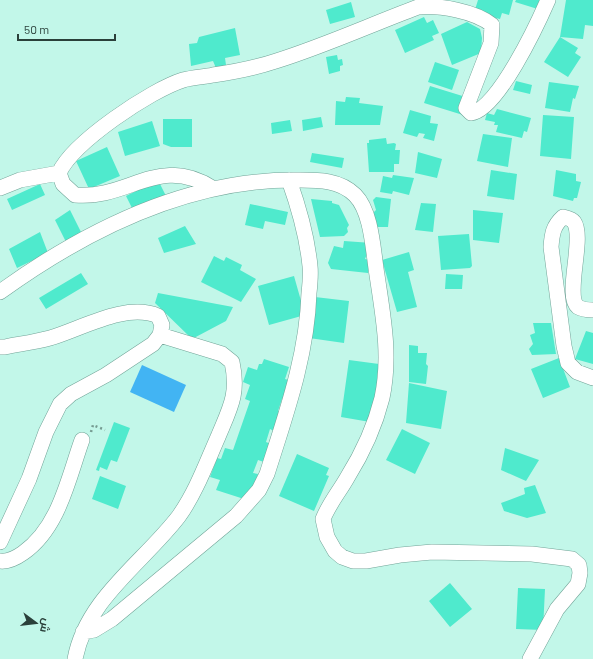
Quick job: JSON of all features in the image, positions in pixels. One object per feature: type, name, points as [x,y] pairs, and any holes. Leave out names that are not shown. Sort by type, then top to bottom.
[{"type":"street","points":[[214,189],[201,181],[187,176],[172,174],[157,176],[106,194],[86,196],[75,195],[63,184],[59,173],[63,163],[80,146],[117,118],[161,88],[185,79],[232,73],[275,62],[338,40],[418,8],[431,6],[457,11],[484,19],[492,25],[491,43],[466,108],[471,112],[477,111],[494,96],[512,72],[536,28],[548,0]]},
{"type":"street","points":[[0,188],[20,180],[59,173]]},
{"type":"street","points":[[84,632],[94,630],[112,619],[236,516],[259,490],[267,474],[299,370],[307,331],[310,268],[301,215],[289,180]]},
{"type":"street","points":[[0,292],[69,247],[116,223],[165,201],[214,189],[289,180],[320,180],[336,183],[354,195],[362,204],[369,224],[384,318],[387,344],[386,365],[382,398],[374,424],[363,449],[323,519],[327,537],[335,550],[353,562],[432,552],[532,554],[572,559],[579,564],[580,573],[578,584],[557,609],[530,659]]},
{"type":"street","points":[[593,310],[583,310],[577,306],[575,301],[573,289],[577,234],[575,223],[563,217],[553,230],[551,247],[564,346],[568,363],[572,369],[582,375],[593,378]]},
{"type":"street","points":[[0,347],[49,338],[105,319],[135,311],[148,312],[158,316],[162,326],[160,335],[153,344],[106,375],[71,394],[60,404],[46,432],[28,479],[0,542]]},
{"type":"street","points":[[75,659],[84,632],[92,615],[130,570],[159,540],[179,515],[198,486],[233,400],[236,379],[232,362],[222,354],[160,335]]},
{"type":"street","points":[[0,561],[14,559],[29,549],[43,535],[57,509],[82,440]]},
{"type":"path","points":[[95,426],[105,430]]},
{"type":"water","points":[[142,365],[186,385],[174,412],[130,392]]},
{"type":"building","points":[[478,0],[513,0],[509,15],[502,13],[500,19],[474,13]]},
{"type":"building","points":[[516,0],[544,0],[541,10],[515,2]]},
{"type":"building","points":[[566,0],[593,0],[593,26],[585,25],[583,39],[560,37]]},
{"type":"building","points":[[351,2],[355,17],[330,24],[326,10]]},
{"type":"building","points":[[424,17],[427,23],[433,20],[439,33],[432,36],[434,40],[405,53],[395,30]]},
{"type":"building","points":[[467,22],[480,29],[482,38],[481,53],[452,65],[441,34]]},
{"type":"building","points":[[235,28],[240,55],[225,58],[226,65],[216,68],[213,61],[191,66],[189,44],[197,43],[199,37]]},
{"type":"building","points":[[560,37],[578,48],[575,53],[581,57],[568,77],[544,62]]},
{"type":"building","points":[[337,55],[338,60],[342,59],[343,65],[340,66],[340,71],[329,74],[326,57]]},
{"type":"building","points":[[435,62],[459,70],[452,90],[428,82]]},
{"type":"building","points":[[516,81],[532,85],[530,94],[513,90]]},
{"type":"building","points":[[549,82],[579,86],[575,99],[573,98],[570,112],[545,108]]},
{"type":"building","points":[[430,86],[469,98],[463,115],[424,103]]},
{"type":"building","points":[[346,97],[360,98],[359,103],[383,106],[380,125],[335,125],[336,101],[345,102]]},
{"type":"building","points":[[497,109],[531,118],[527,132],[524,131],[522,138],[496,132],[498,125],[494,125],[495,122],[485,120],[487,113],[494,115]]},
{"type":"building","points":[[410,110],[431,116],[430,123],[438,124],[434,141],[423,138],[425,134],[419,133],[417,137],[403,133]]},
{"type":"building","points":[[543,115],[574,117],[571,159],[540,156]]},
{"type":"building","points":[[321,117],[323,127],[303,131],[302,120]]},
{"type":"building","points":[[163,119],[192,119],[192,147],[171,147],[163,144]]},
{"type":"building","points":[[290,120],[292,131],[272,134],[271,123]]},
{"type":"building","points":[[152,121],[160,146],[125,156],[118,132]]},
{"type":"building","points":[[483,134],[512,138],[508,167],[477,161]]},
{"type":"building","points":[[386,138],[387,144],[394,143],[396,144],[395,150],[400,150],[399,164],[394,164],[394,172],[369,172],[367,143],[369,143],[369,140]]},
{"type":"building","points":[[107,147],[120,176],[89,189],[76,161]]},
{"type":"building","points":[[418,152],[442,159],[437,178],[415,173]]},
{"type":"building","points":[[312,153],[344,158],[342,168],[310,162]]},
{"type":"building","points":[[491,170],[517,174],[514,200],[487,196]]},
{"type":"building","points":[[556,170],[576,174],[576,181],[581,182],[577,198],[574,198],[573,201],[553,196]]},
{"type":"building","points":[[393,175],[414,178],[409,195],[393,191],[392,194],[380,192],[383,176],[392,178]]},
{"type":"building","points":[[158,180],[166,196],[134,212],[126,196]]},
{"type":"building","points":[[40,184],[45,195],[12,210],[7,199]]},
{"type":"building","points":[[376,197],[391,199],[388,227],[377,227],[373,213],[376,210],[373,200]]},
{"type":"building","points":[[311,199],[332,201],[332,203],[339,205],[349,225],[347,228],[348,232],[344,236],[320,237]]},
{"type":"building","points":[[421,203],[436,204],[433,232],[415,230]]},
{"type":"building","points":[[250,204],[288,212],[285,225],[265,221],[263,229],[245,225]]},
{"type":"building","points":[[70,210],[81,232],[66,242],[55,220]]},
{"type":"building","points":[[473,210],[503,213],[499,243],[473,240]]},
{"type":"building","points":[[185,226],[196,244],[164,253],[158,238]]},
{"type":"building","points":[[40,232],[48,253],[17,268],[9,249]]},
{"type":"building","points":[[469,234],[472,266],[470,268],[441,270],[438,236]]},
{"type":"building","points":[[344,241],[372,243],[370,254],[367,254],[365,259],[370,260],[368,273],[331,269],[328,263],[334,246],[343,248]]},
{"type":"building","points":[[409,252],[414,270],[408,272],[417,307],[397,312],[382,260]]},
{"type":"building","points":[[214,256],[224,261],[226,257],[242,265],[240,270],[256,279],[241,302],[201,282]]},
{"type":"building","points":[[81,273],[88,284],[46,309],[39,298]]},
{"type":"building","points":[[446,274],[463,275],[462,289],[445,289]]},
{"type":"building","points":[[294,276],[305,315],[269,325],[258,286]]},
{"type":"building","points":[[158,293],[233,307],[226,321],[192,339],[155,303]]},
{"type":"building","points":[[315,297],[349,301],[344,343],[309,338]]},
{"type":"building","points":[[533,323],[551,323],[556,354],[532,355],[529,349],[533,344],[530,335],[535,333]]},
{"type":"building","points":[[586,331],[593,333],[593,364],[575,359]]},
{"type":"building","points":[[409,345],[418,346],[418,353],[427,353],[426,364],[428,366],[426,384],[409,382]]},
{"type":"building","points":[[559,358],[570,387],[543,398],[531,369]]},
{"type":"building","points":[[264,359],[289,367],[285,379],[295,382],[288,401],[282,399],[278,411],[283,413],[276,432],[270,429],[266,442],[271,444],[264,462],[258,460],[253,473],[258,474],[252,493],[247,492],[244,499],[216,490],[220,480],[210,477],[217,458],[221,459],[225,448],[233,450],[250,401],[245,399],[250,385],[243,382],[248,367],[257,370],[259,364],[262,364]]},
{"type":"building","points":[[349,360],[379,364],[377,379],[381,380],[370,422],[341,417]]},
{"type":"building","points":[[409,383],[447,391],[441,429],[406,423]]},
{"type":"building","points":[[114,422],[130,428],[117,462],[111,460],[107,470],[100,467],[99,471],[96,470]]},
{"type":"building","points":[[402,429],[430,443],[415,474],[386,460]]},
{"type":"building","points":[[505,448],[539,460],[526,481],[501,470]]},
{"type":"building","points":[[297,454],[329,468],[326,475],[329,476],[314,511],[279,496]]},
{"type":"building","points":[[100,476],[126,486],[118,509],[92,499]]},
{"type":"building","points":[[535,485],[546,513],[527,518],[504,511],[501,503],[525,494],[524,488]]},
{"type":"building","points":[[450,583],[472,609],[450,627],[429,601]]},
{"type":"building","points":[[518,588],[545,589],[543,630],[516,629]]}]
